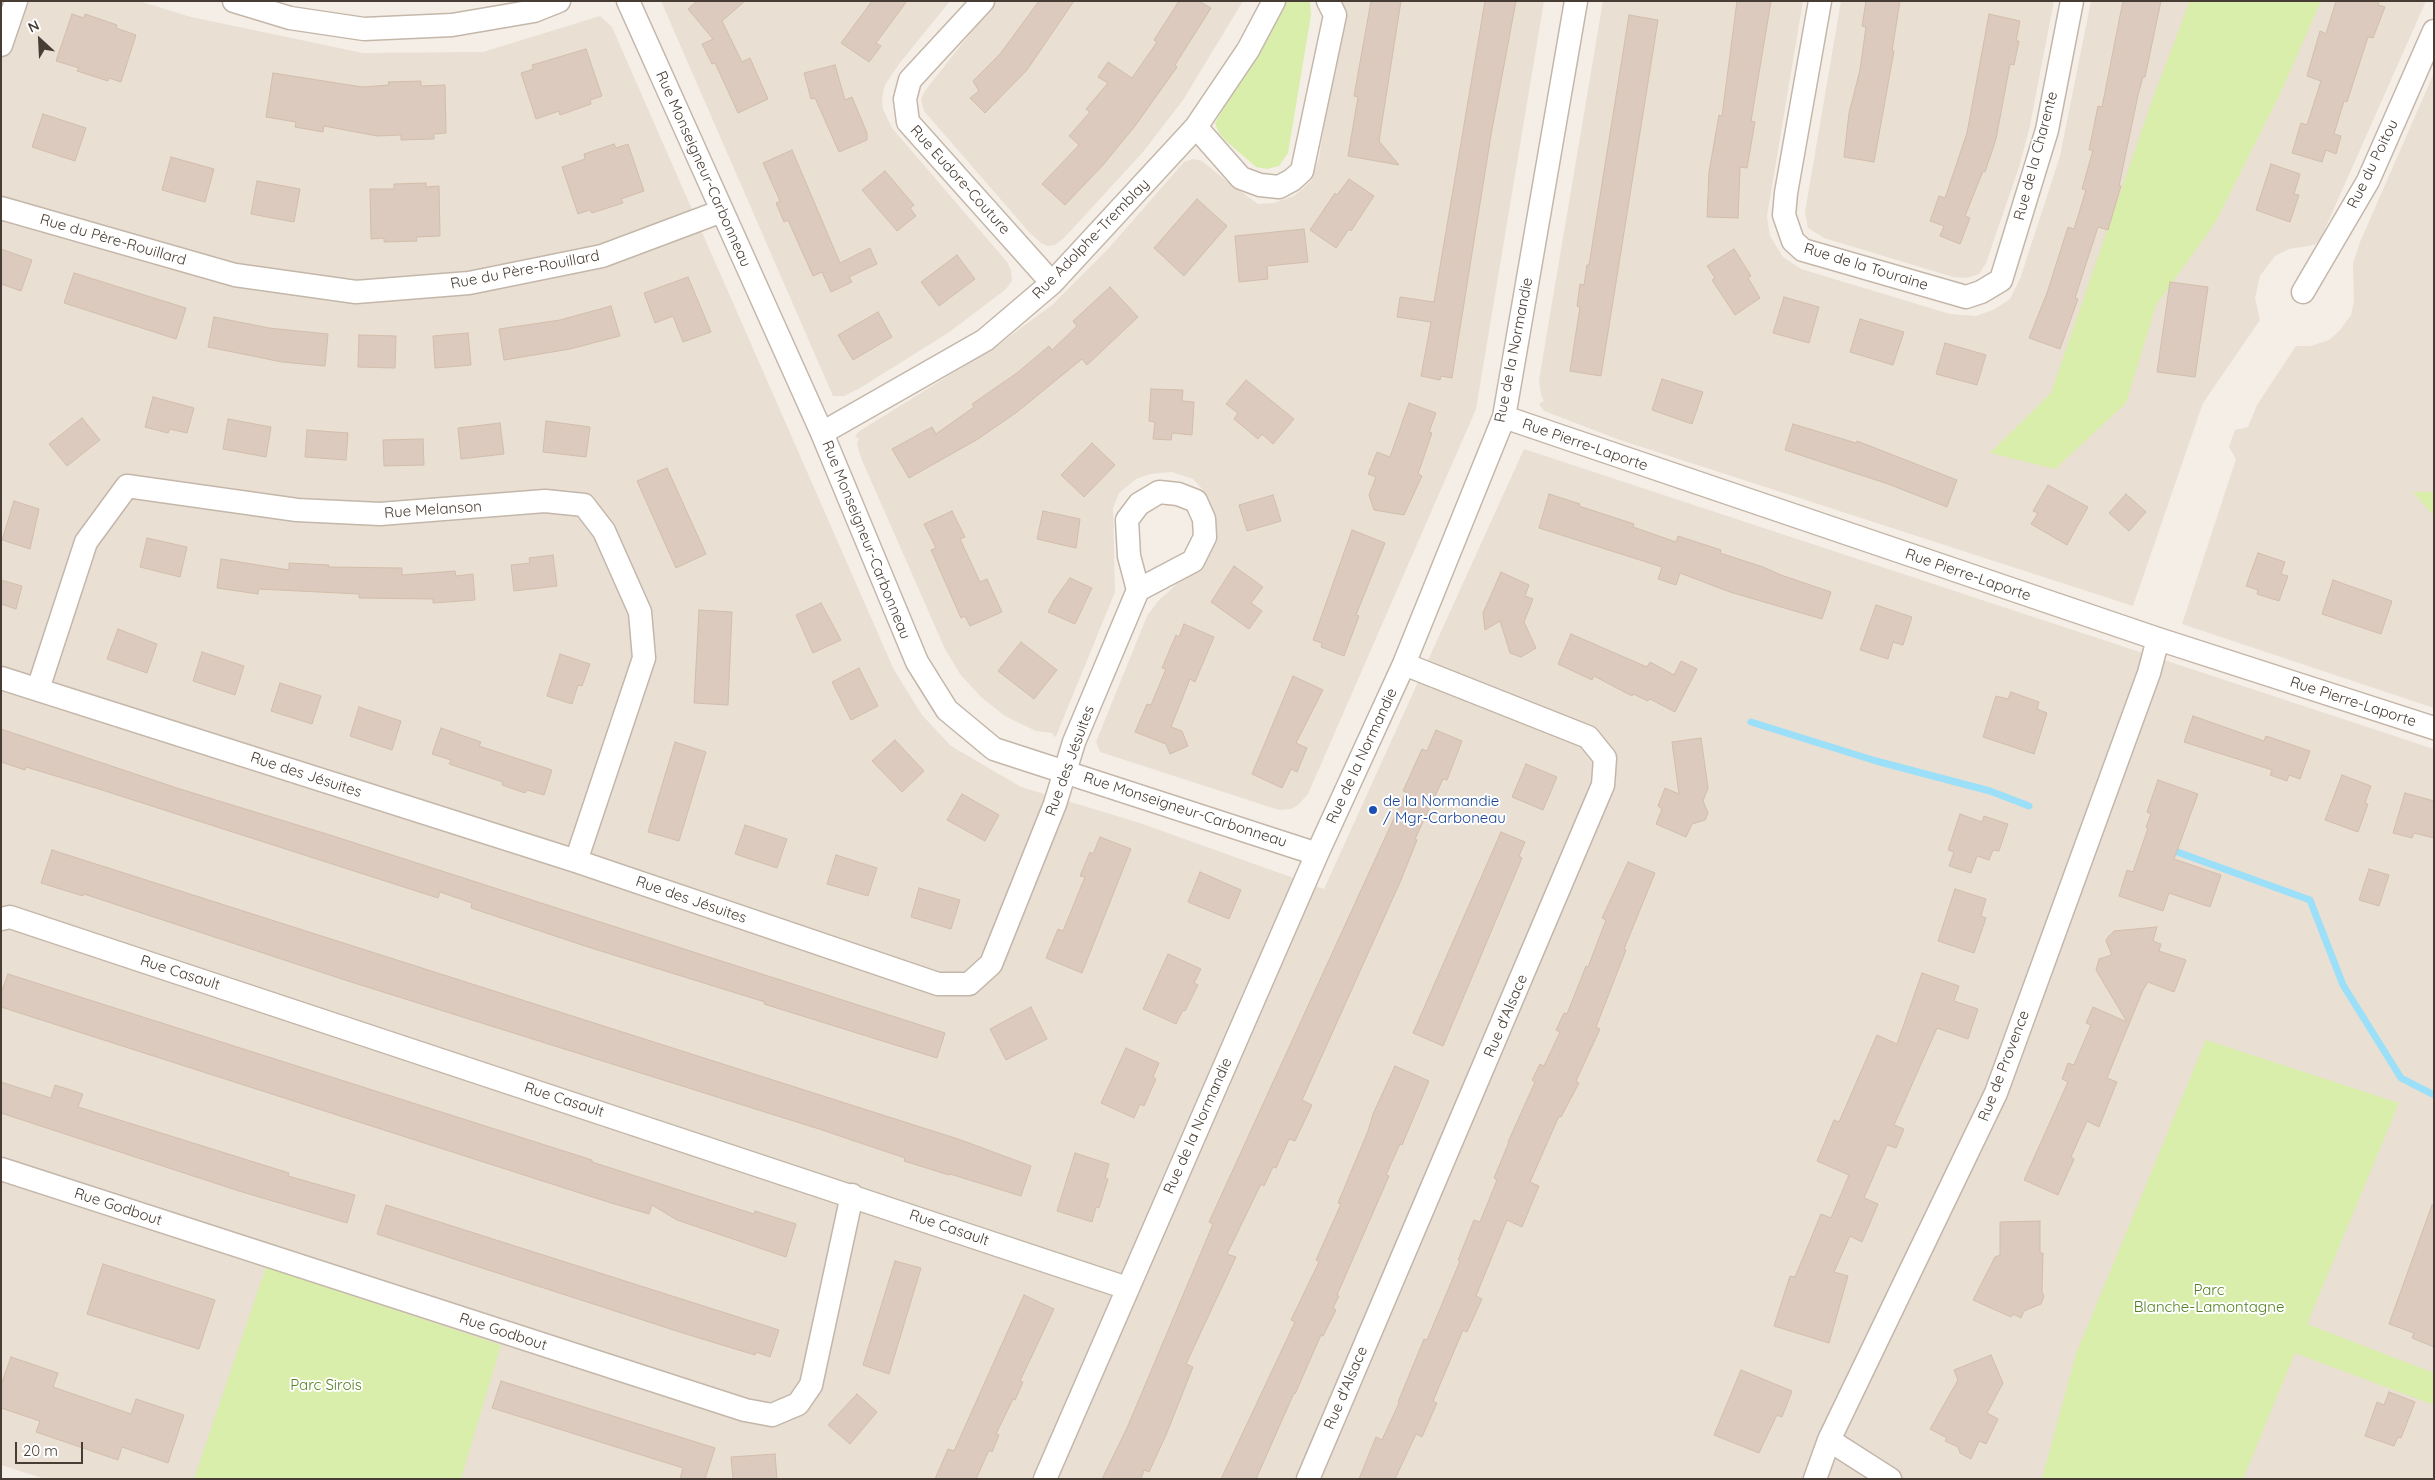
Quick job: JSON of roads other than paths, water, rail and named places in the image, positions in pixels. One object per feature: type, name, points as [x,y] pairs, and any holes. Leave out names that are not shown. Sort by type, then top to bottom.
[{"type":"street","points":[[1,45],[16,1]]},
{"type":"street","points":[[234,1],[290,18],[364,29],[452,25],[534,11],[559,1]]},
{"type":"street","name":"Rue Monseigneur-Carbonneau","points":[[628,1],[822,433],[917,662],[947,710],[994,748],[1317,854]]},
{"type":"street","name":"Rue Eudore-Couture","points":[[983,1],[910,80],[905,100],[908,122],[1052,283]]},
{"type":"street","name":"Rue Adolphe-Tremblay","points":[[822,433],[985,340],[1052,283],[1196,127],[1248,50],[1274,1]]},
{"type":"street","points":[[1196,127],[1241,178],[1260,185],[1279,187],[1292,180],[1302,171],[1335,15],[1328,1]]},
{"type":"street","name":"Rue de la Normandie","points":[[1045,1479],[1317,854],[1404,664],[1504,417],[1576,1]]},
{"type":"street","name":"Rue de la Touraine","points":[[1820,1],[1786,193],[1784,215],[1793,241],[1803,250],[1966,297],[1982,292],[2001,280]]},
{"type":"street","name":"Rue de la Charente","points":[[2001,280],[2047,130],[2072,1]]},
{"type":"street","name":"Rue du Poitou","points":[[2303,292],[2368,181],[2434,31]]},
{"type":"street","name":"Rue du Père-Rouillard","points":[[1,208],[235,275],[356,292],[469,283],[602,256],[722,211]]},
{"type":"street","name":"Rue Pierre-Laporte","points":[[1504,417],[2158,639],[2434,728]]},
{"type":"street","name":"Rue Melanson","points":[[38,689],[86,542],[126,486],[297,510],[380,514],[545,501],[584,505],[604,531],[640,612],[644,658],[576,861]]},
{"type":"street","name":"Rue des Jésuites","points":[[1,678],[576,861],[938,984],[969,984],[992,964],[1055,804],[1064,771],[1138,590]]},
{"type":"street","name":"Rue de Provence","points":[[1815,1479],[1829,1440],[1996,1092],[2149,673],[2158,639]]},
{"type":"street","name":"Rue d'Alsace","points":[[1308,1479],[1603,785],[1605,758],[1588,736],[1404,664]]},
{"type":"street","name":"Rue Casault","points":[[1,919],[10,917],[852,1195],[1127,1288]]},
{"type":"street","name":"Rue Godbout","points":[[1,1169],[745,1410],[772,1415],[798,1404],[811,1385],[852,1195]]},
{"type":"street","points":[[1829,1440],[1890,1479]]},
{"type":"waterway","points":[[1751,722],[1876,761],[1990,791],[2029,806]]},
{"type":"waterway","points":[[2169,849],[2310,900],[2343,985],[2401,1078],[2434,1095]]},
{"type":"place","name":"de la Normandie / Mgr-Carboneau","points":[[1373,810]]},
{"type":"park label","name":"Parc Blanche-Lamontagne","points":[[2209,1298]]},
{"type":"park label","name":"Parc Sirois","points":[[326,1385]]}]
